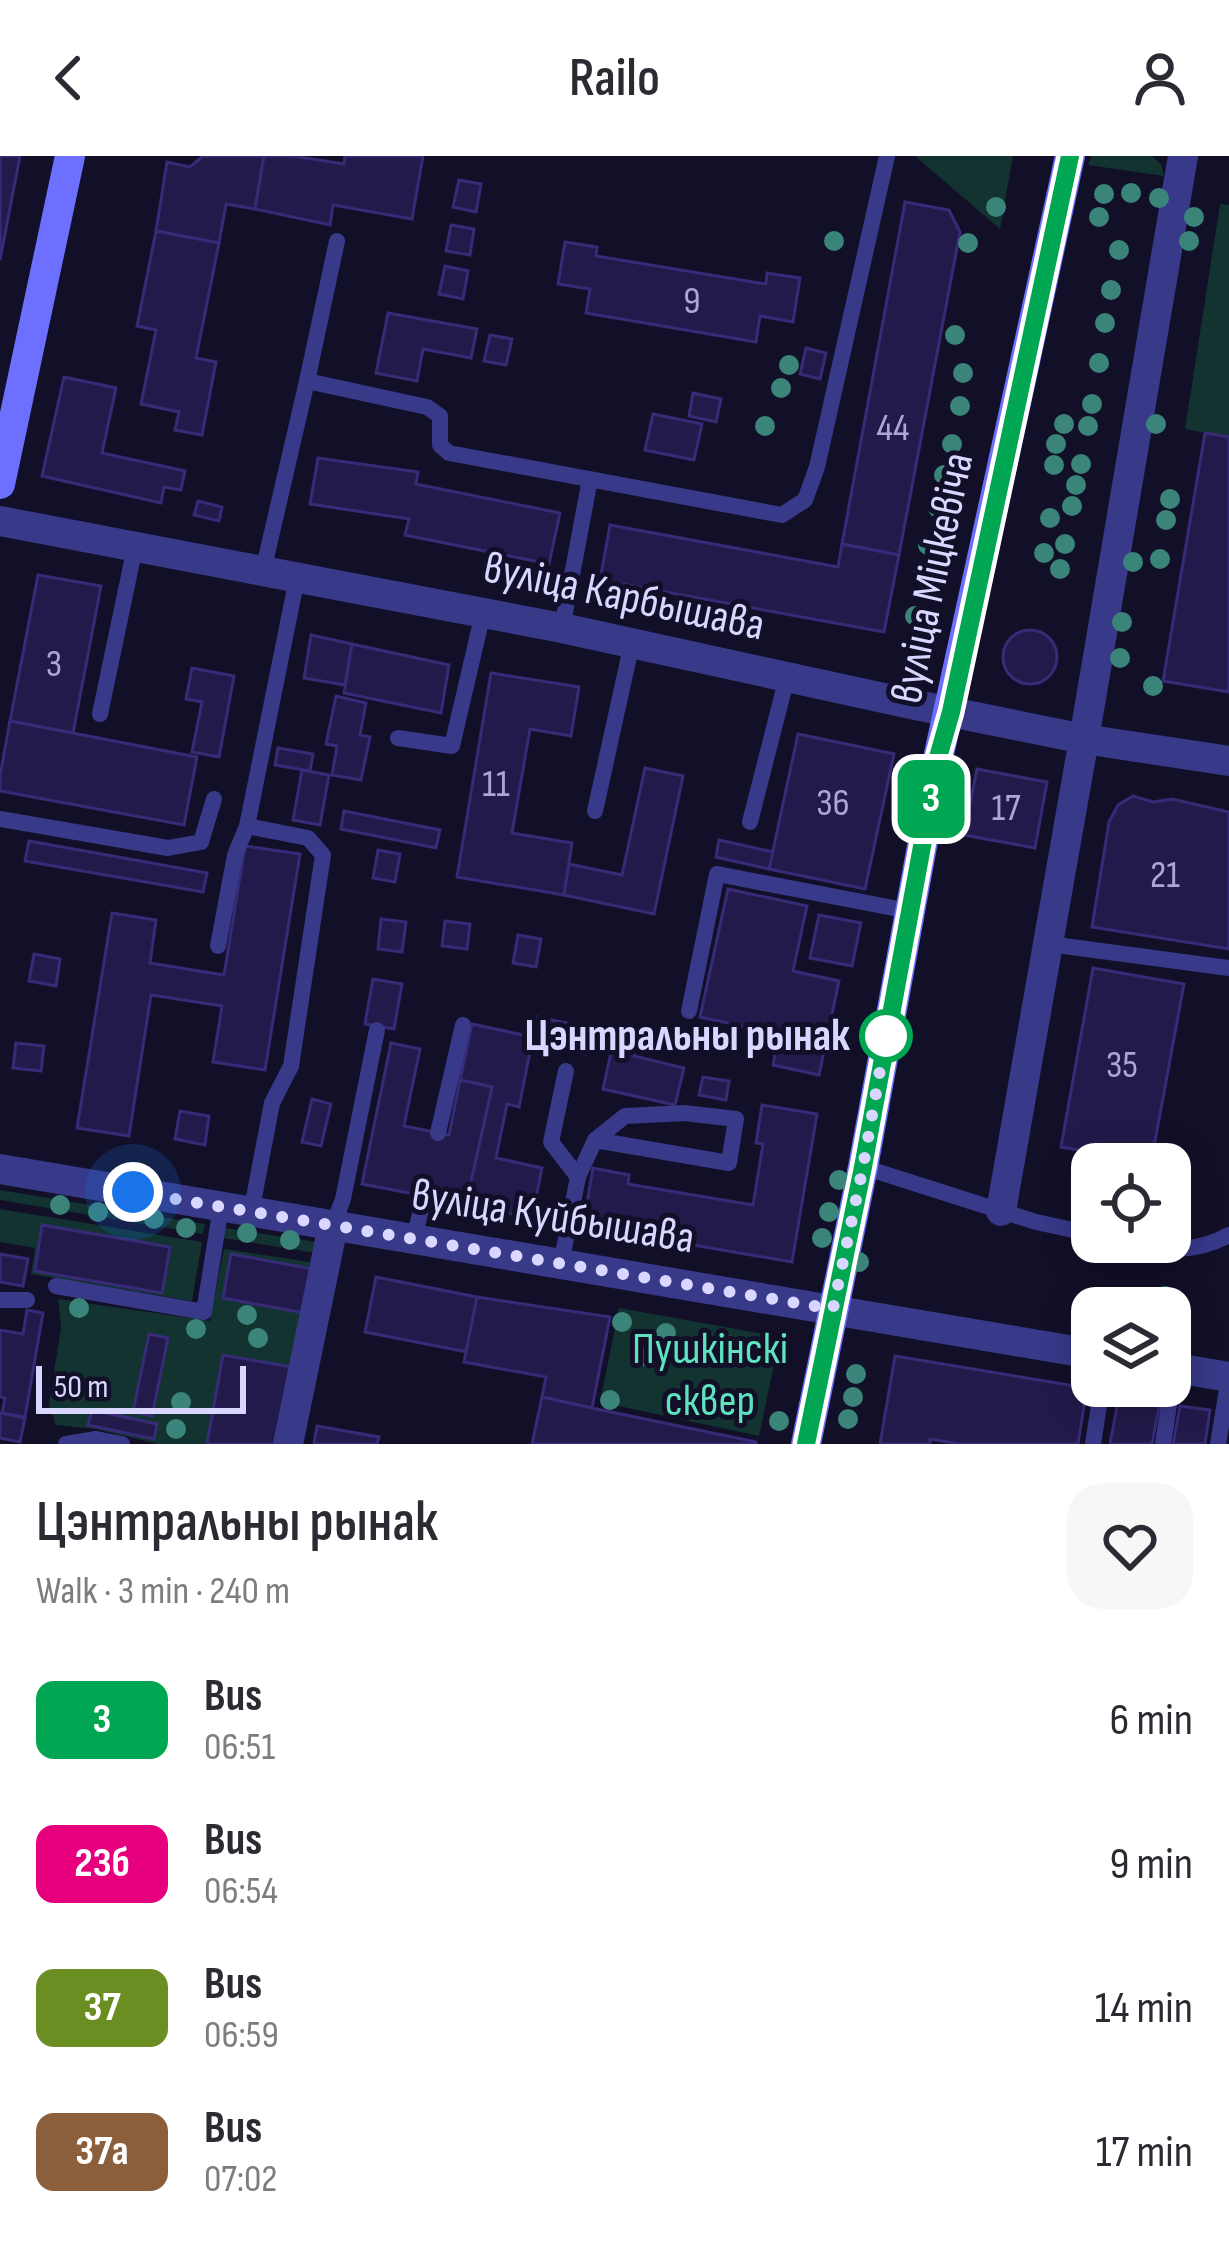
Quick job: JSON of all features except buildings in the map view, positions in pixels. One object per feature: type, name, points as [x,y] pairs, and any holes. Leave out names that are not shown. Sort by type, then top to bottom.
[{"type":"main road","points":[[0,484],[70,156]]},
{"type":"main road","name":"вуліца Міцкевіча","points":[[806,1444],[939,754],[1070,156]]},
{"type":"street","points":[[1001,1211],[1183,156]]},
{"type":"street","name":"вуліца Карбышава","points":[[0,521],[562,628],[1084,739],[1229,761]]},
{"type":"street","name":"вуліца Куйбышава","points":[[0,1169],[1071,1350]]},
{"type":"street","points":[[288,1444],[333,1226]]},
{"type":"street","points":[[1191,1379],[1229,1377]]},
{"type":"lane","points":[[308,381],[427,406],[440,416],[440,445],[449,453],[782,515],[805,500],[817,466],[887,156]]},
{"type":"lane","points":[[263,571],[337,241]]},
{"type":"lane","points":[[562,628],[590,479]]},
{"type":"lane","points":[[100,714],[135,547]]},
{"type":"lane","points":[[218,946],[297,578]]},
{"type":"lane","points":[[398,738],[452,746],[483,613]]},
{"type":"lane","points":[[595,811],[632,643]]},
{"type":"lane","points":[[750,822],[787,677]]},
{"type":"lane","points":[[0,819],[168,848],[202,842],[214,799]]},
{"type":"lane","points":[[56,1286],[204,1312],[272,1103],[291,1066],[323,855],[308,838],[247,826]]},
{"type":"lane","points":[[689,1011],[717,874],[908,911]]},
{"type":"lane","points":[[1049,944],[1229,968]]},
{"type":"lane","points":[[438,1133],[463,1024]]},
{"type":"lane","points":[[333,1226],[343,1199],[377,1030]]},
{"type":"lane","points":[[566,1071],[551,1142],[578,1177]]},
{"type":"lane","points":[[561,1264],[578,1177],[595,1140],[625,1116],[684,1113],[736,1119],[729,1163],[595,1140]]},
{"type":"lane","points":[[863,1167],[1071,1229]]},
{"type":"lane","points":[[414,1240],[424,1196]]},
{"type":"lane","points":[[1191,1249],[1229,1235]]},
{"type":"lane","points":[[0,1300],[27,1300]]},
{"type":"lane","points":[[1218,1444],[1229,1377]]},
{"type":"lane","points":[[1093,1444],[1099,1407]]},
{"type":"lane","points":[[1162,1444],[1167,1407]]},
{"type":"lane","points":[[66,1444],[96,1438],[122,1444]]},
{"type":"green space","points":[[915,156],[1013,156],[1000,229]]},
{"type":"green space","points":[[1092,156],[1152,156],[1161,164],[1164,176],[1088,165]]},
{"type":"green space","points":[[1220,204],[1229,205],[1229,437],[1185,429]]},
{"type":"green space","points":[[0,1190],[205,1224],[203,1234],[0,1200]]},
{"type":"green space","points":[[0,1209],[202,1242],[192,1301],[31,1274],[35,1248],[0,1242]]},
{"type":"green space","points":[[225,1228],[317,1242],[316,1253],[223,1238]]},
{"type":"green space","points":[[224,1249],[316,1263],[279,1444],[158,1444],[56,1425],[49,1405],[61,1327],[58,1299],[210,1321]]},
{"type":"green space","name":"Пушкінскі сквер","points":[[619,1308],[780,1337],[759,1436],[600,1402]]},
{"type":"bus line","name":"3","points":[[806,1444],[939,754],[1070,156]]},
{"type":"place","name":"Цэнтральны рынак","points":[[886,1036]]},
{"type":"route","points":[[133,1192],[833,1309],[886,1036]]}]
